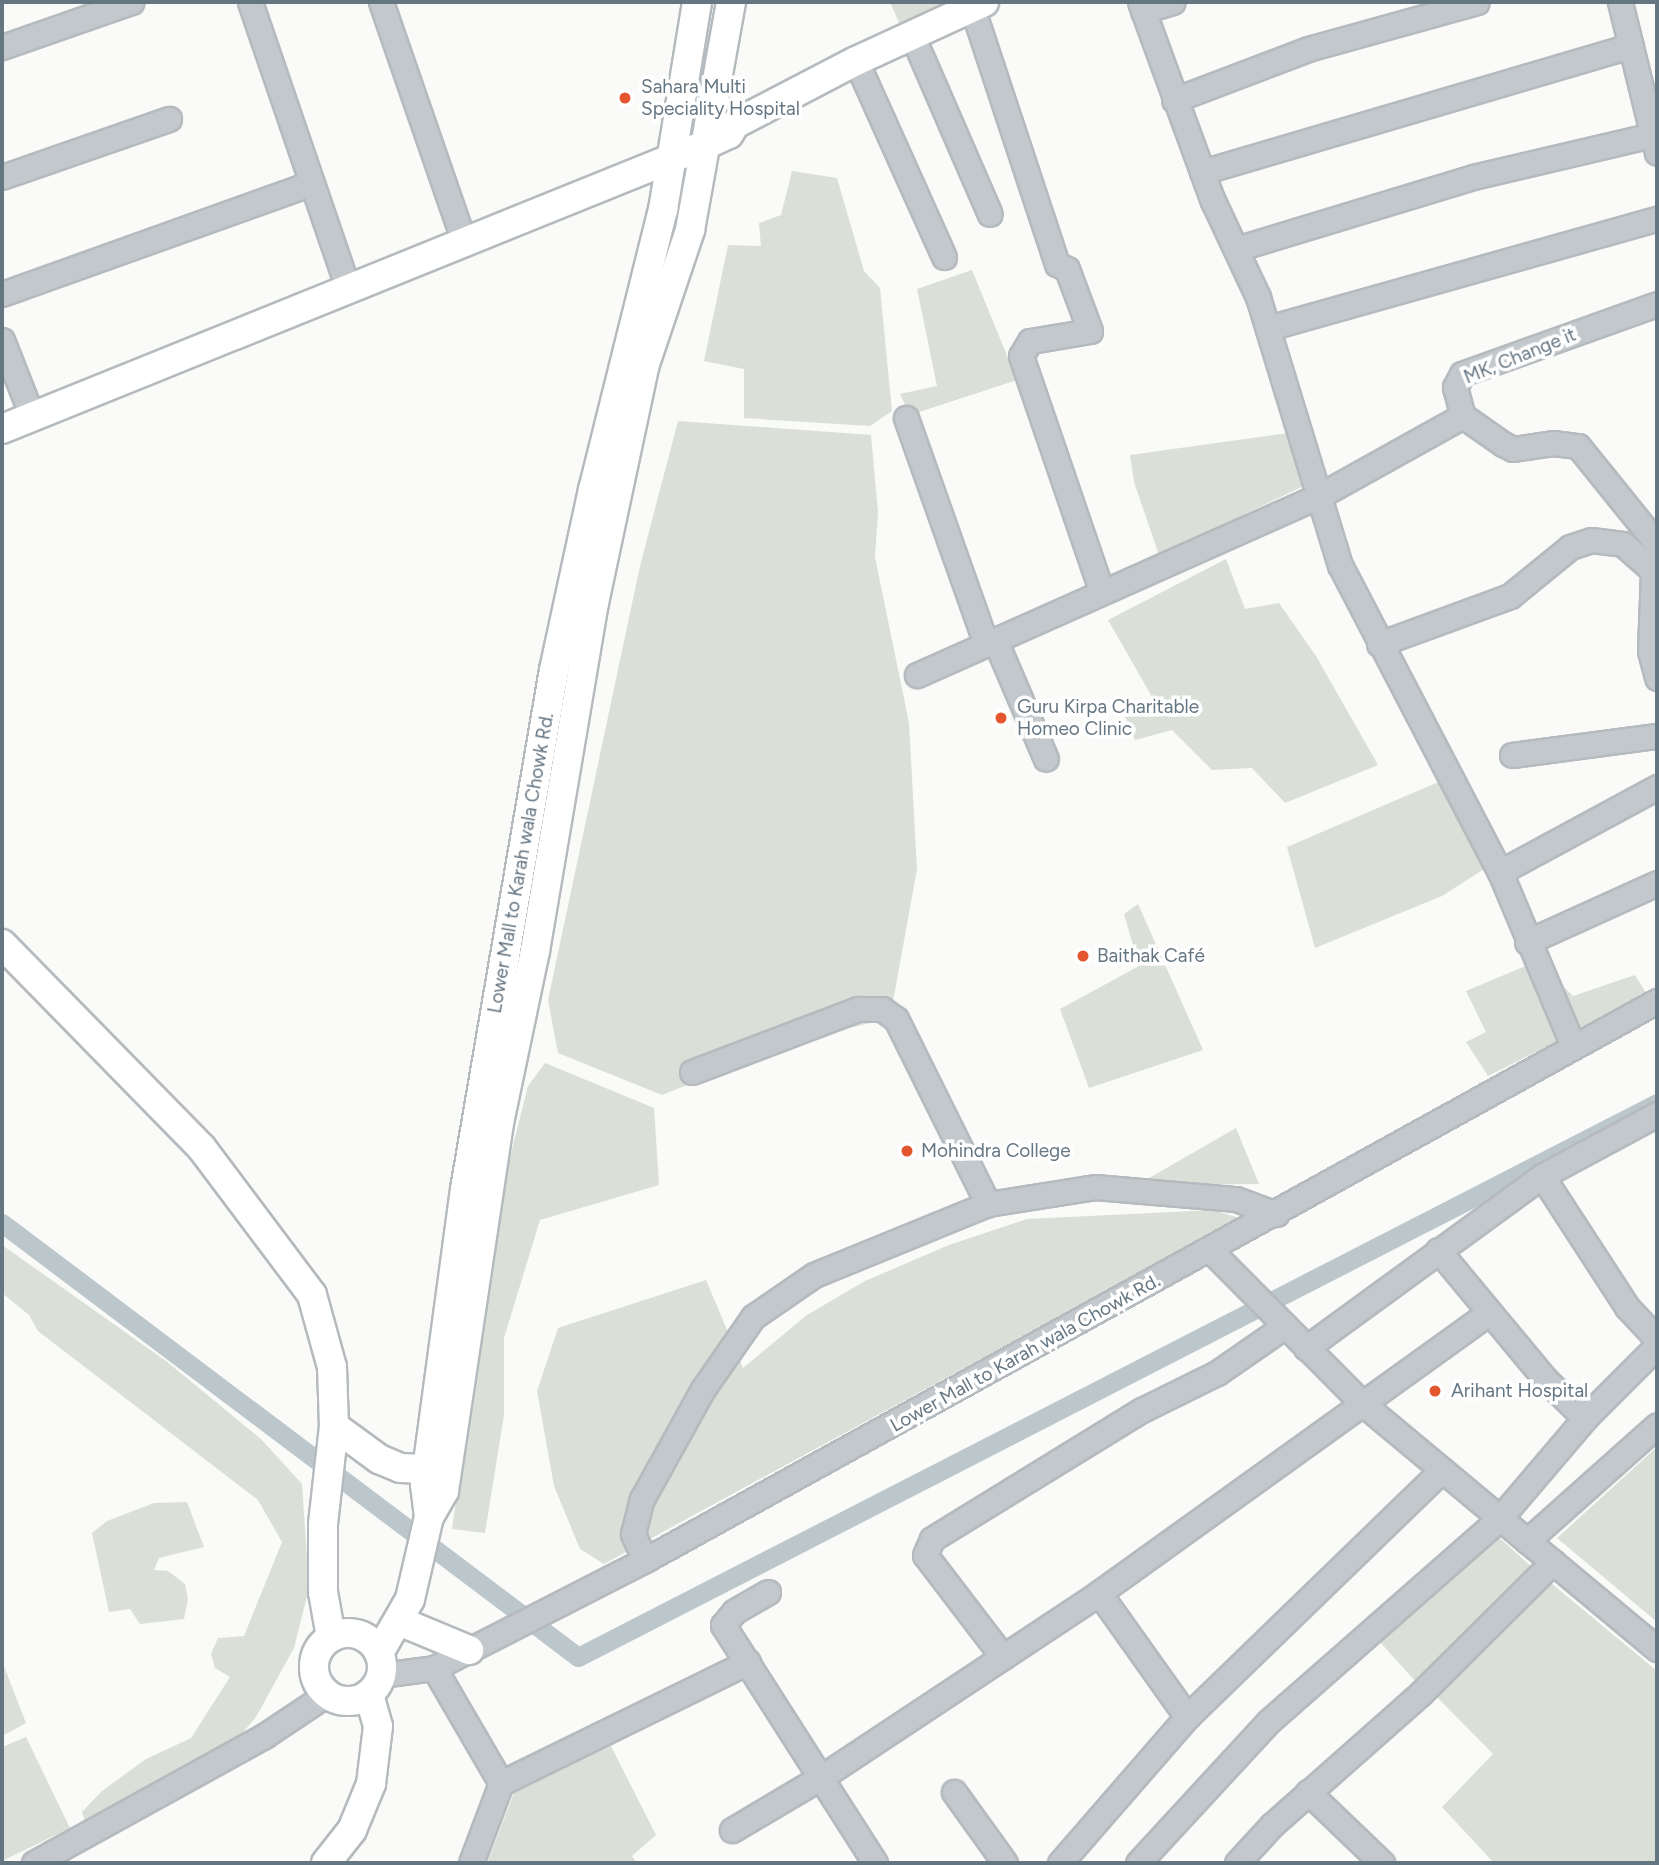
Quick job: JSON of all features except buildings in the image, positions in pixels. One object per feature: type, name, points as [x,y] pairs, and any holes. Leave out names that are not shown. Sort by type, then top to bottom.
[{"type":"main road","name":"Lower Mall to Karah wala Chowk Rd.","points":[[376,1674],[410,1599],[428,1521],[427,1469],[465,1189],[579,610],[647,286],[697,2]]},
{"type":"main road","points":[[428,1521],[444,1492],[499,1123],[535,951],[579,610],[644,367],[690,230],[716,131],[730,2]]},
{"type":"main road","points":[[346,282],[459,227],[716,131],[856,61],[978,5]]},
{"type":"main road","points":[[2,429],[20,410],[346,282],[673,146]]},
{"type":"main road","points":[[2,944],[201,1147],[312,1295],[332,1367],[333,1434],[323,1524],[323,1592],[331,1637]]},
{"type":"main road","points":[[333,1434],[400,1468],[427,1469]]},
{"type":"main road","points":[[399,1621],[469,1650]]},
{"type":"main road","points":[[326,1863],[352,1830],[372,1784],[378,1726],[376,1674],[364,1637],[353,1633],[331,1637],[316,1653],[313,1664],[319,1686],[327,1694],[348,1701],[376,1674]]},
{"type":"street","points":[[2,47],[131,2]]},
{"type":"street","points":[[250,2],[346,282]]},
{"type":"street","points":[[381,2],[459,227]]},
{"type":"street","points":[[1173,2],[1141,7],[1202,172],[1268,328],[1339,565],[1500,872],[1527,942],[1573,1046]]},
{"type":"street","points":[[1174,100],[1308,49],[1477,2]]},
{"type":"street","points":[[1236,249],[1473,177],[1656,141],[1620,2]]},
{"type":"street","points":[[978,5],[1058,264],[1068,269],[1090,331],[1030,341],[1021,356],[1101,590]]},
{"type":"street","points":[[912,35],[990,214]]},
{"type":"street","points":[[1202,172],[1631,46]]},
{"type":"street","points":[[856,61],[944,257]]},
{"type":"street","points":[[2,177],[169,119]]},
{"type":"street","points":[[2,293],[312,183]]},
{"type":"street","points":[[1268,328],[1657,219]]},
{"type":"street","name":"MK, Change it","points":[[1657,304],[1462,374],[1455,387],[1463,416],[1513,449],[1553,443],[1578,446],[1657,544]]},
{"type":"street","points":[[2,340],[20,410]]},
{"type":"street","points":[[917,675],[1101,590],[1319,496],[1463,416]]},
{"type":"street","points":[[906,418],[990,642],[1046,759]]},
{"type":"street","points":[[1379,644],[1510,596],[1570,547],[1591,540],[1623,544],[1644,559],[1655,573],[1650,651],[1657,678]]},
{"type":"street","points":[[1512,755],[1657,736]]},
{"type":"street","points":[[1500,872],[1657,788]]},
{"type":"street","points":[[1527,942],[1657,883]]},
{"type":"street","name":"Lower Mall to Karah wala Chowk Rd.","points":[[376,1674],[434,1668],[645,1560],[1210,1251],[1657,1001]]},
{"type":"street","points":[[692,1072],[858,1009],[882,1009],[897,1019],[988,1204]]},
{"type":"street","points":[[1306,1348],[1542,1176],[1657,1114]]},
{"type":"street","points":[[1542,1176],[1627,1307],[1657,1339]]},
{"type":"street","points":[[645,1560],[633,1534],[642,1499],[703,1389],[752,1317],[814,1275],[988,1204],[1125,1186],[1236,1199],[1276,1214]]},
{"type":"street","points":[[1438,1250],[1489,1313],[1585,1418]]},
{"type":"street","points":[[1210,1251],[1363,1404],[1657,1649]]},
{"type":"street","points":[[732,1830],[823,1776],[1099,1593],[1489,1313]]},
{"type":"street","points":[[1003,1657],[925,1555],[932,1539],[1142,1410],[1217,1373],[1278,1319]]},
{"type":"street","points":[[1138,1863],[1286,1705],[1500,1518],[1585,1418],[1657,1346]]},
{"type":"street","points":[[1527,1541],[1657,1426]]},
{"type":"street","points":[[1060,1863],[1188,1717],[1442,1470]]},
{"type":"street","points":[[1237,1863],[1308,1792],[1421,1693],[1553,1562]]},
{"type":"street","points":[[768,1592],[734,1612],[723,1625],[823,1776],[875,1863]]},
{"type":"street","points":[[1099,1593],[1188,1717]]},
{"type":"street","points":[[471,1863],[501,1783],[748,1662]]},
{"type":"street","points":[[434,1668],[501,1783]]},
{"type":"street","points":[[34,1863],[264,1736],[327,1694]]},
{"type":"street","points":[[954,1792],[1004,1863]]},
{"type":"street","points":[[1308,1792],[1382,1863]]},
{"type":"shaded area","points":[[890,2],[951,2],[900,25]]},
{"type":"shaded area","points":[[792,171],[837,178],[864,271],[880,288],[892,411],[870,426],[744,418],[744,369],[704,361],[728,245],[761,246],[759,223],[781,215]]},
{"type":"shaded area","points":[[972,270],[1017,380],[910,415],[900,394],[937,386],[917,289]]},
{"type":"shaded area","points":[[678,421],[871,435],[878,512],[875,557],[909,723],[917,869],[890,1018],[798,1041],[662,1095],[558,1053],[548,1000],[640,566]]},
{"type":"shaded area","points":[[1296,432],[1310,483],[1159,555],[1134,482],[1130,455]]},
{"type":"shaded area","points":[[1226,559],[1245,609],[1279,603],[1316,656],[1378,765],[1285,803],[1252,768],[1212,770],[1172,730],[1135,740],[1125,717],[1155,702],[1108,620]]},
{"type":"shaded area","points":[[1443,780],[1495,862],[1442,896],[1315,948],[1287,847]]},
{"type":"shaded area","points":[[1138,904],[1203,1050],[1089,1088],[1060,1009],[1139,966],[1124,914]]},
{"type":"shaded area","points":[[1537,961],[1573,996],[1635,975],[1648,996],[1488,1076],[1466,1042],[1486,1032],[1466,991]]},
{"type":"shaded area","points":[[545,1063],[654,1108],[659,1185],[540,1220],[504,1338],[504,1415],[485,1533],[452,1529],[498,1205],[528,1086]]},
{"type":"shaded area","points":[[1236,1128],[1259,1184],[1137,1185]]},
{"type":"shaded area","points":[[1214,1210],[1239,1218],[604,1564],[580,1549],[554,1486],[537,1391],[558,1328],[706,1280],[743,1368],[807,1315],[865,1281],[949,1245],[1027,1219]]},
{"type":"shaded area","points":[[2,1245],[166,1361],[261,1439],[302,1484],[309,1588],[294,1648],[256,1717],[219,1760],[86,1824],[82,1812],[102,1791],[146,1759],[191,1738],[230,1677],[215,1668],[211,1654],[218,1638],[244,1636],[282,1542],[258,1500],[38,1331],[29,1315],[2,1293]]},
{"type":"shaded area","points":[[1657,1447],[1657,1622],[1557,1538]]},
{"type":"shaded area","points":[[187,1502],[204,1547],[159,1558],[154,1570],[168,1571],[185,1584],[188,1599],[184,1619],[140,1624],[130,1609],[109,1612],[92,1533],[107,1521],[154,1503]]},
{"type":"shaded area","points":[[1494,1533],[1534,1569],[1417,1683],[1379,1641]]},
{"type":"shaded area","points":[[1551,1583],[1657,1671],[1657,1863],[1494,1863],[1442,1807],[1493,1754],[1435,1695]]},
{"type":"shaded area","points":[[2,1661],[26,1723],[2,1736]]},
{"type":"shaded area","points":[[26,1737],[70,1828],[2,1861],[2,1747]]},
{"type":"shaded area","points":[[611,1746],[656,1835],[632,1856],[637,1863],[487,1863],[515,1790]]},
{"type":"waterway","points":[[2,1223],[578,1657],[1657,1103]]},
{"type":"place","name":"Sahara Multi Speciality Hospital","points":[[625,98]]},
{"type":"place","name":"Guru Kirpa Charitable Homeo Clinic","points":[[1001,718]]},
{"type":"place","name":"Baithak Café","points":[[1083,956]]},
{"type":"place","name":"Mohindra College","points":[[907,1151]]},
{"type":"place","name":"Arihant Hospital","points":[[1435,1391]]}]
